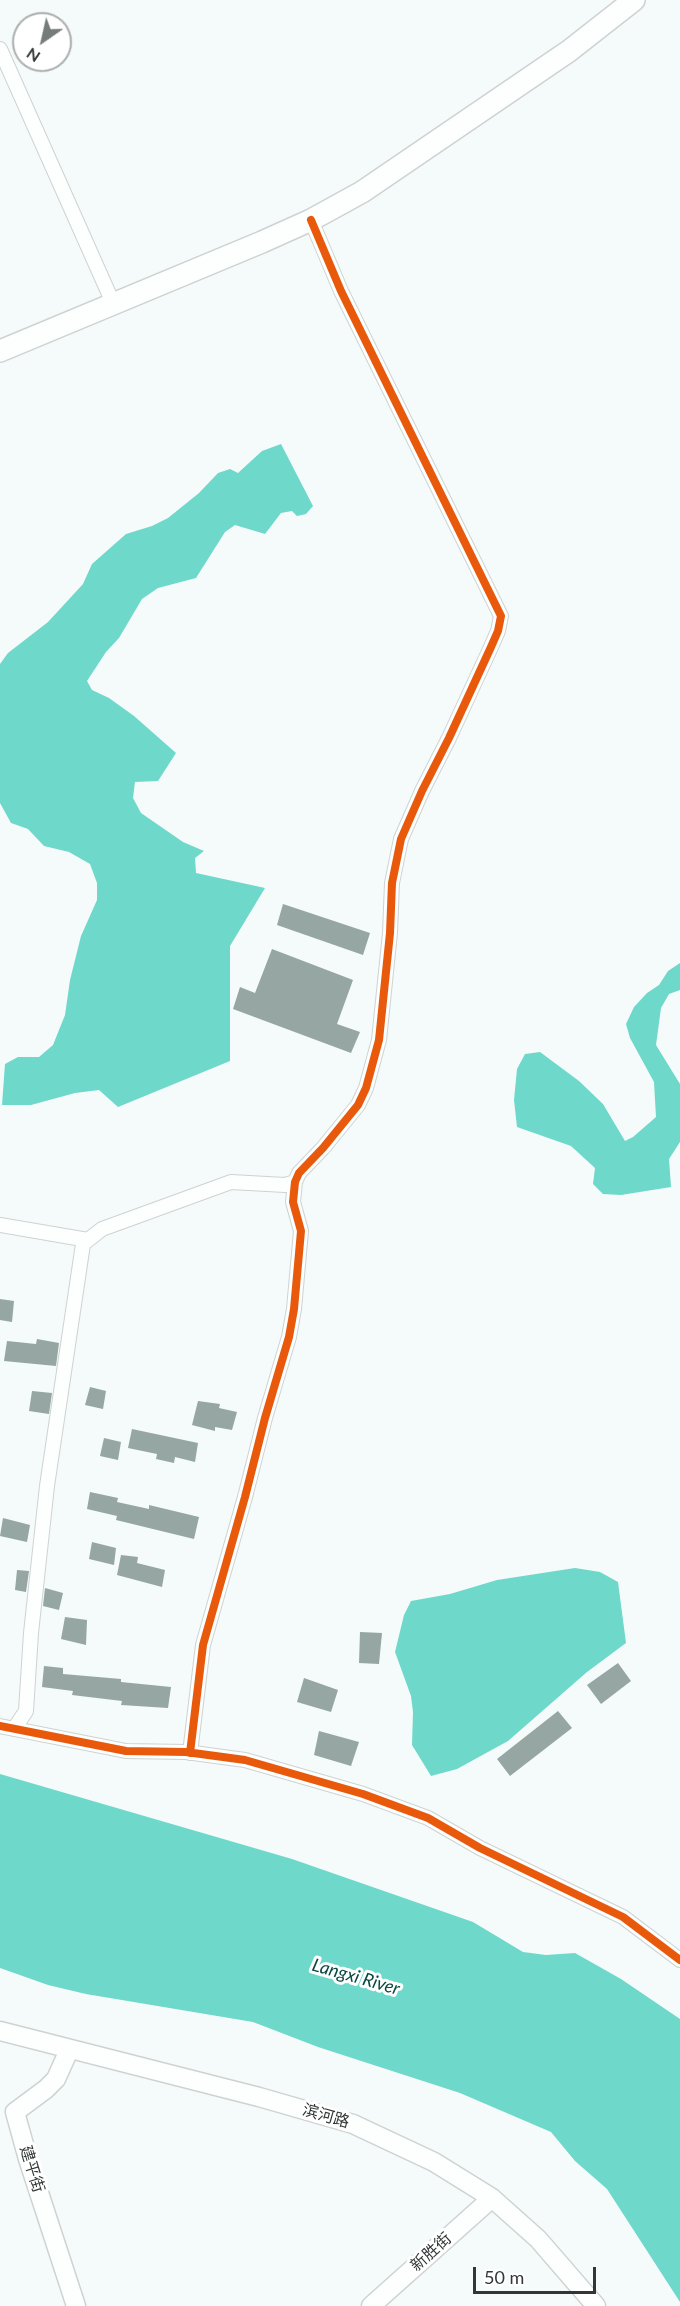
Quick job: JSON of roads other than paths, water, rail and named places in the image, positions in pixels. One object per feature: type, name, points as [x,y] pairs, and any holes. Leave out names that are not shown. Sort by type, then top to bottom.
[{"type":"main road","points":[[0,351],[311,220],[362,192],[569,51],[634,0]]},
{"type":"street","points":[[0,49],[113,303]]},
{"type":"street","points":[[190,1753],[203,1645],[292,1318],[301,1231],[293,1202],[295,1182],[299,1173],[358,1106],[366,1088],[379,1040],[390,933],[392,883],[401,839],[491,647],[501,616],[341,291],[311,220]]},
{"type":"street","points":[[7,1728],[26,1711],[31,1632],[47,1486],[83,1244],[102,1229],[231,1182],[285,1185],[295,1182]]},
{"type":"street","points":[[0,1225],[88,1240]]},
{"type":"street","points":[[7,1728],[126,1751],[190,1753],[245,1760],[363,1794],[429,1818],[480,1848],[623,1917],[680,1960]]},
{"type":"street","name":"滨河路","points":[[0,2031],[259,2097],[353,2124],[434,2162],[492,2198],[538,2238],[596,2306]]},
{"type":"street","name":"建平街","points":[[69,2050],[56,2079],[46,2090],[15,2112],[76,2306]]},
{"type":"street","name":"新胜街","points":[[371,2306],[492,2198]]},
{"type":"water","points":[[281,444],[313,506],[306,514],[297,516],[292,511],[281,513],[265,534],[235,525],[225,532],[196,578],[158,588],[142,599],[119,638],[106,652],[87,681],[92,690],[109,698],[134,716],[176,753],[158,781],[135,782],[133,798],[141,813],[183,842],[204,851],[195,858],[196,873],[265,888],[230,946],[230,1061],[118,1107],[99,1090],[75,1093],[31,1105],[2,1105],[5,1064],[18,1057],[39,1057],[53,1045],[65,1015],[70,980],[81,936],[97,900],[97,883],[90,864],[69,852],[44,846],[28,829],[11,823],[0,803],[0,664],[8,653],[48,622],[83,584],[92,564],[126,534],[168,518],[199,493],[218,473],[230,469],[238,473],[262,451]]},
{"type":"water","points":[[680,963],[680,990],[669,994],[661,1008],[656,1045],[680,1084],[680,1142],[669,1159],[671,1187],[621,1195],[603,1194],[593,1184],[595,1168],[571,1146],[517,1127],[514,1100],[517,1069],[525,1054],[540,1052],[579,1081],[603,1104],[625,1141],[633,1137],[656,1117],[654,1082],[630,1038],[626,1024],[634,1007],[647,993],[659,985],[668,971]]},
{"type":"water","points":[[575,1568],[600,1572],[618,1582],[626,1643],[587,1672],[508,1741],[457,1769],[431,1776],[412,1745],[411,1696],[395,1652],[404,1615],[411,1601],[450,1594],[497,1580]]},
{"type":"water","name":"Langxi River","points":[[0,1774],[292,1859],[473,1922],[523,1952],[546,1955],[575,1953],[621,1979],[680,2019],[680,2302],[607,2189],[575,2161],[551,2132],[460,2093],[318,2047],[253,2022],[86,1994],[48,1985],[0,1968]]}]
